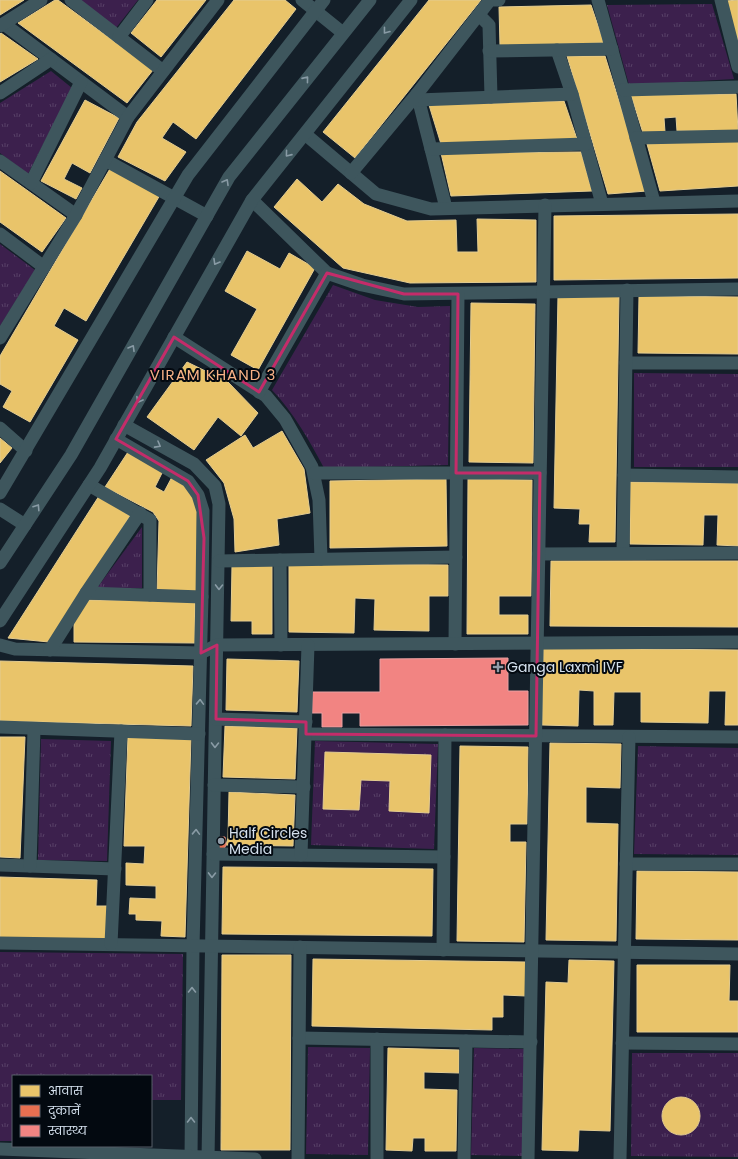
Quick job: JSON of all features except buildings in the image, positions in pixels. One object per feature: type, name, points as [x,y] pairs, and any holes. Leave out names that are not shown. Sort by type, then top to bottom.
[{"type":"street","points":[[42,0],[2,25],[51,59],[128,117]]},
{"type":"street","points":[[71,0],[163,71]]},
{"type":"street","points":[[119,37],[147,0]]},
{"type":"street","points":[[0,338],[76,215],[128,117],[218,0]]},
{"type":"street","points":[[302,0],[343,33]]},
{"type":"street","points":[[0,493],[188,175],[324,0]]},
{"type":"street","points":[[0,563],[71,455],[229,177],[370,0]]},
{"type":"street","points":[[0,621],[89,484],[116,439],[252,200],[411,0]]},
{"type":"street","points":[[351,173],[418,97],[490,0],[499,0]]},
{"type":"street","points":[[598,0],[654,202]]},
{"type":"street","points":[[721,0],[738,67]]},
{"type":"street","points":[[479,15],[489,25],[491,97]]},
{"type":"street","points":[[490,51],[612,49]]},
{"type":"street","points":[[557,50],[572,94],[602,204]]},
{"type":"street","points":[[0,93],[51,59]]},
{"type":"street","points":[[31,183],[81,82]]},
{"type":"street","points":[[623,90],[738,87]]},
{"type":"street","points":[[418,97],[491,97],[572,94]]},
{"type":"street","points":[[418,97],[446,208]]},
{"type":"street","points":[[304,134],[376,194],[431,209],[738,201]]},
{"type":"street","points":[[636,138],[738,136]]},
{"type":"street","points":[[431,149],[586,144]]},
{"type":"street","points":[[105,160],[207,216]]},
{"type":"street","points":[[0,161],[76,215]]},
{"type":"street","points":[[252,200],[327,273],[362,285],[404,294],[738,289]]},
{"type":"street","points":[[528,1159],[533,951],[545,205]]},
{"type":"street","points":[[0,234],[44,267]]},
{"type":"street","points":[[259,392],[327,273]]},
{"type":"street","points":[[623,554],[628,290]]},
{"type":"street","points":[[455,644],[458,294]]},
{"type":"street","points":[[174,337],[266,396],[285,418],[314,473],[319,500],[321,559]]},
{"type":"street","points":[[626,363],[738,363]]},
{"type":"street","points":[[124,425],[194,464],[215,486],[220,504],[210,946],[208,1159]]},
{"type":"street","points":[[0,428],[26,450]]},
{"type":"street","points":[[116,439],[188,481],[198,495],[203,518],[193,946],[191,1157]]},
{"type":"street","points":[[314,473],[540,473]]},
{"type":"street","points":[[624,475],[738,477]]},
{"type":"street","points":[[89,484],[150,520],[150,595]]},
{"type":"street","points":[[0,509],[25,525]]},
{"type":"street","points":[[50,650],[86,593],[140,513]]},
{"type":"street","points":[[539,554],[738,553]]},
{"type":"street","points":[[219,560],[456,556]]},
{"type":"street","points":[[280,560],[281,645]]},
{"type":"street","points":[[86,593],[202,597]]},
{"type":"street","points":[[0,645],[14,649],[201,653],[217,645],[738,642]]},
{"type":"street","points":[[301,855],[308,645]]},
{"type":"street","points":[[216,719],[306,728],[445,735],[738,738]]},
{"type":"street","points":[[0,728],[199,734]]},
{"type":"street","points":[[30,866],[34,729]]},
{"type":"street","points":[[111,944],[121,731]]},
{"type":"street","points":[[443,950],[445,735]]},
{"type":"street","points":[[620,1159],[629,737]]},
{"type":"street","points":[[214,785],[304,787]]},
{"type":"street","points":[[212,854],[444,857]]},
{"type":"street","points":[[626,864],[738,864]]},
{"type":"street","points":[[0,865],[115,869]]},
{"type":"street","points":[[0,943],[738,954]]},
{"type":"street","points":[[298,1159],[300,947]]},
{"type":"street","points":[[299,1038],[531,1042]]},
{"type":"street","points":[[377,1039],[377,1159]]},
{"type":"street","points":[[464,1159],[466,1041]]},
{"type":"street","points":[[622,1043],[738,1044]]},
{"type":"street","points":[[0,1149],[208,1159],[256,1159]]},
{"type":"highlighted area","points":[[327,273],[404,294],[458,294],[456,473],[540,473],[536,736],[306,734],[306,722],[216,719],[217,645],[201,653],[204,538],[198,495],[188,481],[116,439],[174,337],[259,392]]},
{"type":"green space","points":[[79,0],[138,0],[116,28]]},
{"type":"green space","points":[[712,4],[734,79],[629,85],[607,5]]},
{"type":"green space","points":[[51,71],[72,88],[28,174],[0,153],[0,103]]},
{"type":"green space","points":[[0,244],[35,270],[0,326]]},
{"type":"green space","points":[[333,285],[375,300],[418,307],[450,306],[448,465],[324,468],[294,417],[272,390]]},
{"type":"green space","points":[[634,373],[738,374],[738,467],[634,467]]},
{"type":"green space","points":[[142,527],[142,588],[97,588]]},
{"type":"green space","points":[[41,739],[111,741],[107,861],[38,860]]},
{"type":"green space","points":[[315,741],[438,744],[434,849],[311,845]]},
{"type":"green space","points":[[638,746],[738,748],[738,855],[634,854]]},
{"type":"green space","points":[[0,952],[183,954],[181,1100],[152,1100],[152,1075],[12,1075],[12,1141],[0,1141]]},
{"type":"green space","points":[[308,1047],[370,1048],[368,1155],[306,1154]]},
{"type":"green space","points":[[474,1048],[525,1049],[523,1156],[471,1155]]},
{"type":"green space","points":[[632,1053],[738,1053],[738,1157],[631,1156]]},
{"type":"place","name":"Ganga Laxmi IVF","points":[[498,667]]},
{"type":"place","name":"Half Circles Media","points":[[221,841]]},
{"type":"district","name":"VIRAM KHAND 3","points":[[213,374]]}]
